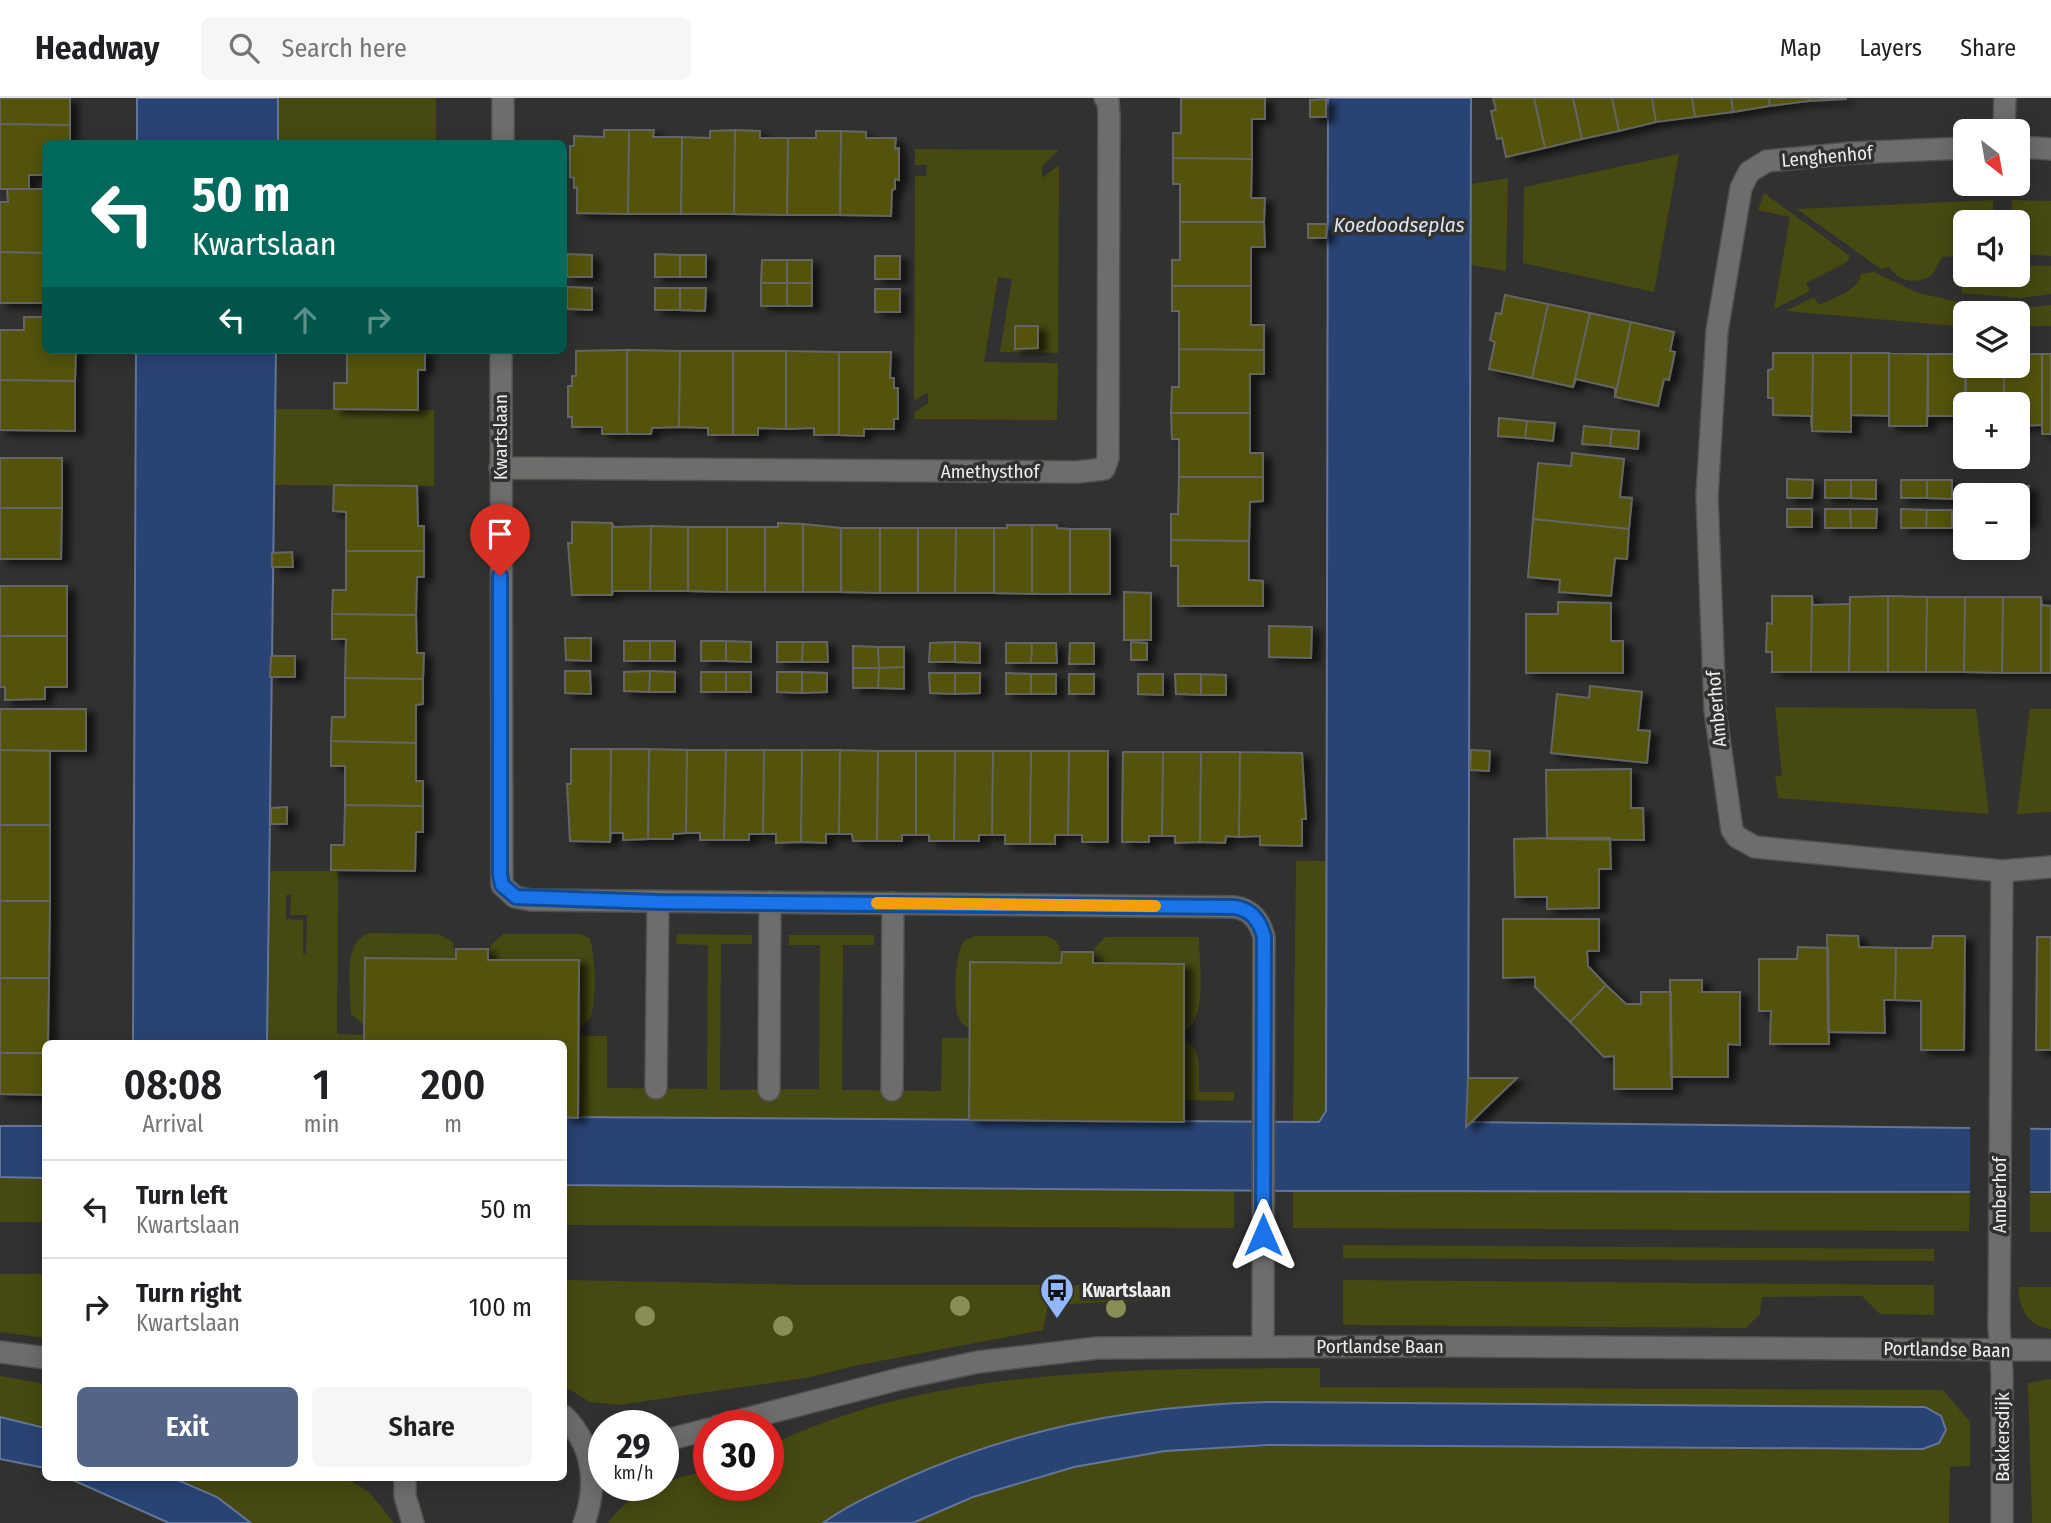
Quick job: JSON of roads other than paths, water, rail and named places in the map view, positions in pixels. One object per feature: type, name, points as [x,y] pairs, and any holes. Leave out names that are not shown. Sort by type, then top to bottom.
[{"type":"street","points":[[503,98],[503,140]]},
{"type":"street","name":"Amethysthof","points":[[500,468],[1077,472],[1104,469],[1108,458],[1109,130],[1108,101],[1105,98]]},
{"type":"street","points":[[2004,119],[2005,98]]},
{"type":"street","points":[[2030,148],[2051,149]]},
{"type":"street","name":"Lenghenhof","points":[[1720,309],[1741,188],[1754,167],[1777,159],[1953,149]]},
{"type":"street","name":"Amberhof","points":[[1720,309],[1707,496],[1709,607],[1715,710],[1732,830],[1737,838],[1755,847],[2002,871],[2051,867]]},
{"type":"street","name":"Kwartslaan","points":[[501,354],[502,885],[516,897],[531,900],[1234,907],[1247,911],[1260,924],[1264,937],[1263,1346]]},
{"type":"street","name":"Amberhof","points":[[1999,1350],[2002,871]]},
{"type":"street","points":[[656,1088],[658,902]]},
{"type":"street","points":[[769,1090],[770,902]]},
{"type":"street","points":[[892,1090],[893,903]]},
{"type":"street","name":"Portlandse Baan","points":[[777,1410],[866,1386],[978,1363],[1097,1348],[1263,1346],[2051,1350]]},
{"type":"street","name":"Bakkersdijk","points":[[1999,1350],[2002,1373],[2002,1523]]},
{"type":"street","points":[[0,1352],[42,1357]]},
{"type":"street","points":[[567,1420],[588,1448]]},
{"type":"street","points":[[405,1481],[405,1496],[414,1523]]},
{"type":"street","points":[[584,1523],[590,1501]]},
{"type":"water","points":[[137,98],[278,98],[278,140],[137,140]]},
{"type":"water","name":"Koedoodseplas","points":[[1328,98],[1471,98],[1468,1122],[2051,1129],[2051,1192],[1293,1191],[567,1185],[567,1117],[1319,1122],[1326,1111]]},
{"type":"water","points":[[136,354],[276,354],[267,1040],[133,1040]]},
{"type":"water","points":[[0,1126],[42,1126],[42,1178],[0,1177]]},
{"type":"water","points":[[1267,1402],[1925,1407],[1941,1416],[1946,1430],[1939,1443],[1923,1449],[1269,1445],[1165,1451],[1074,1467],[973,1497],[913,1523],[823,1523],[852,1505],[903,1480],[946,1462],[1035,1433],[1127,1414]]},
{"type":"water","points":[[0,1417],[42,1427],[42,1467],[0,1459]]},
{"type":"water","points":[[75,1481],[180,1481],[217,1497],[251,1523],[169,1523]]},
{"type":"place","name":"Kwartslaan","points":[[1057,1320]]}]
